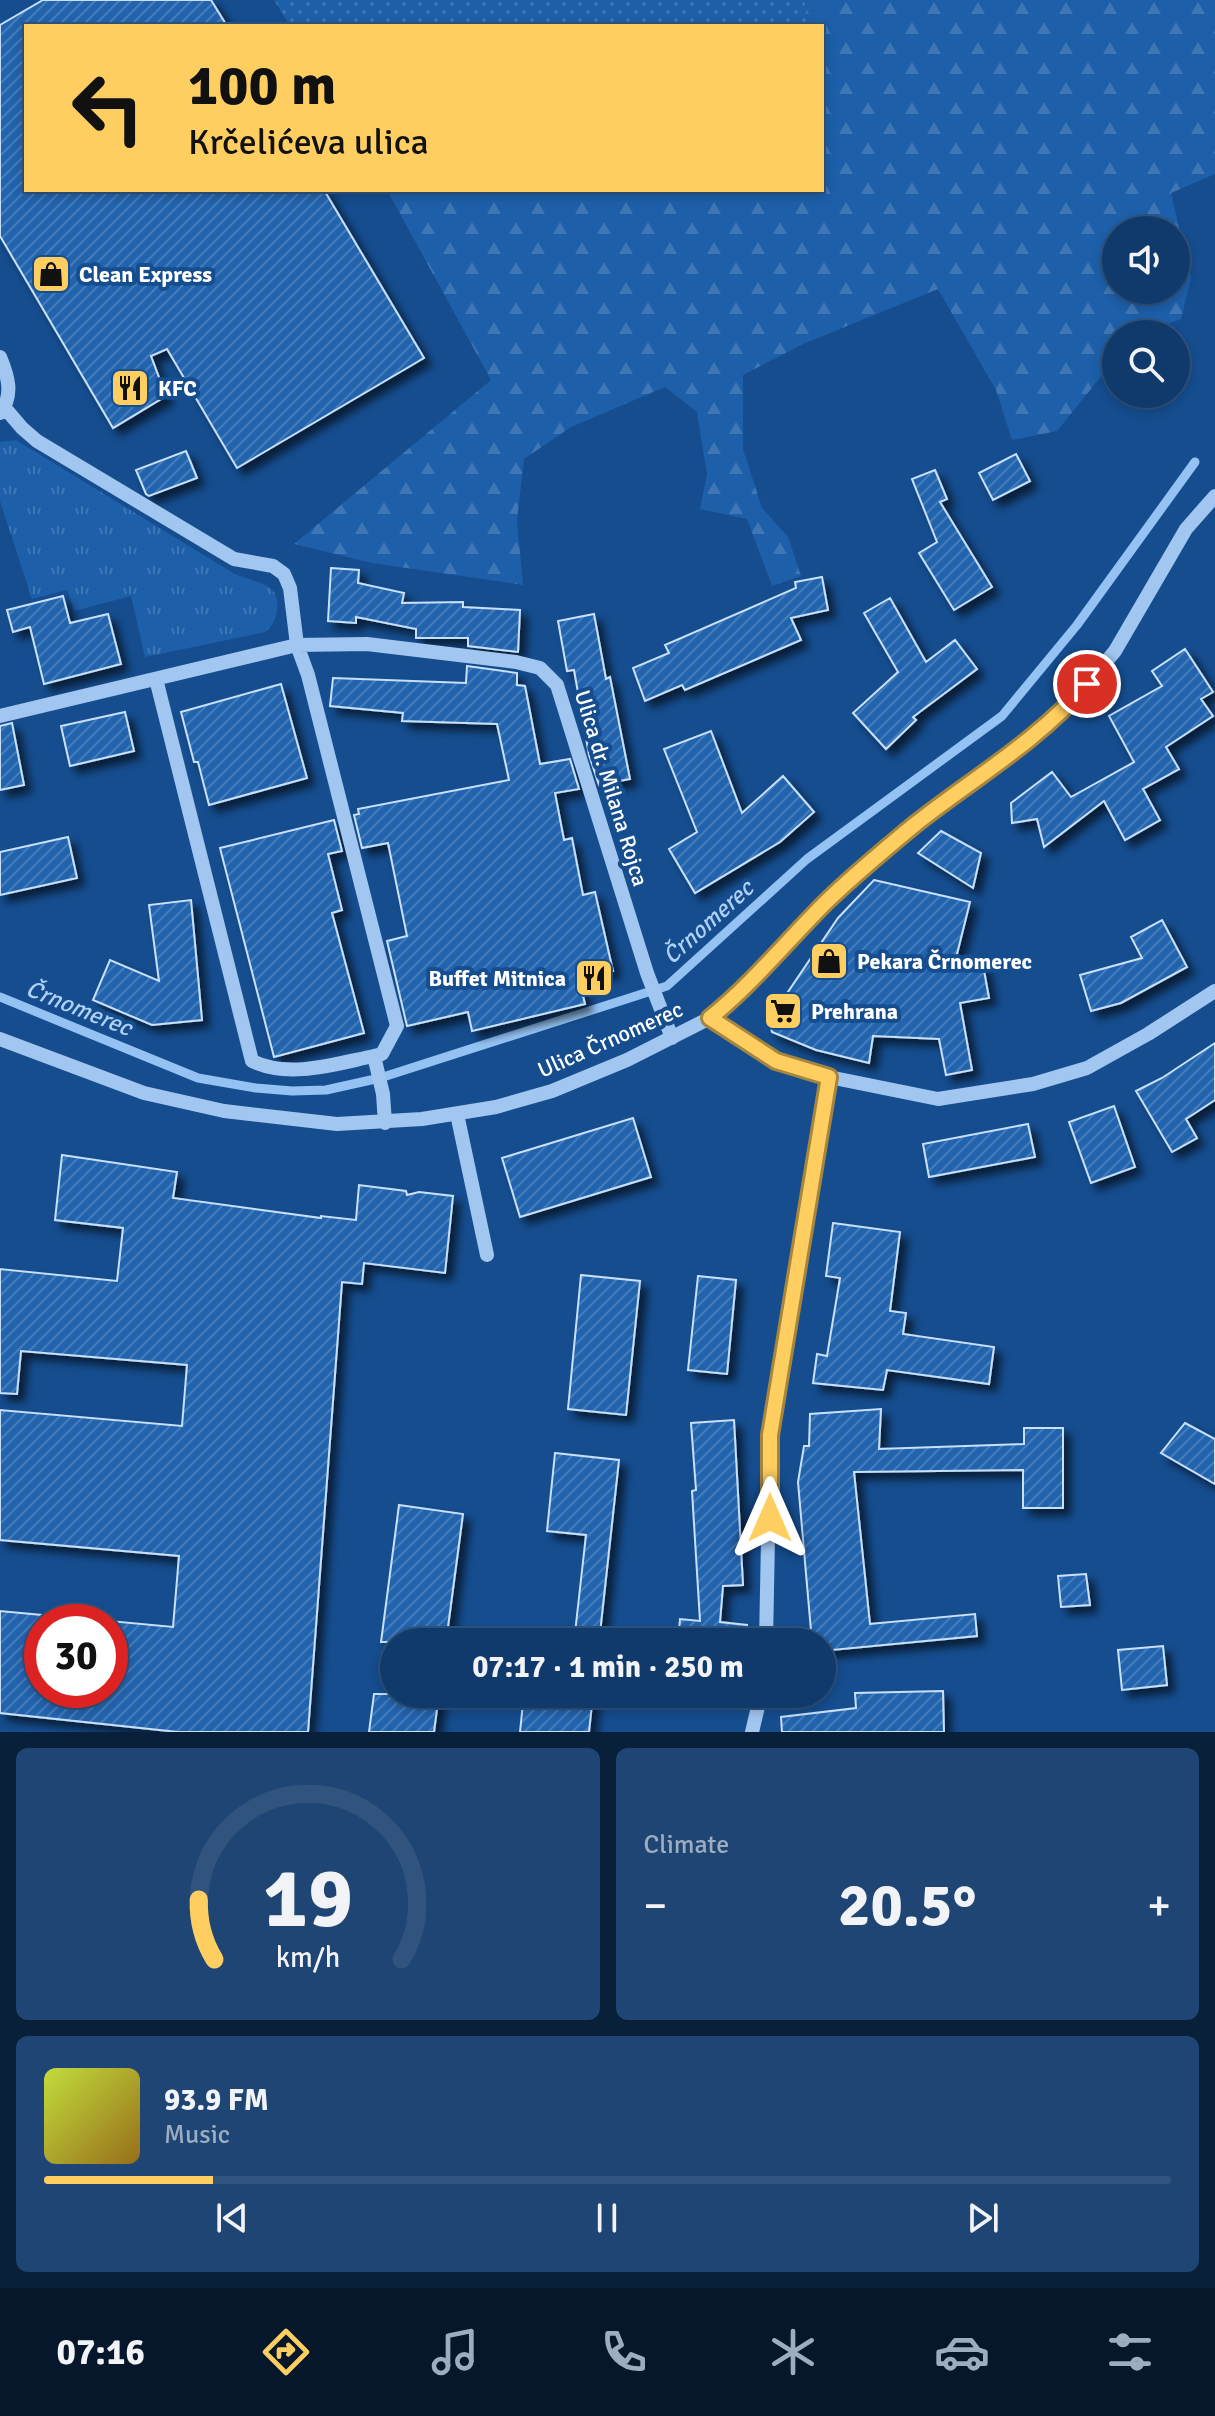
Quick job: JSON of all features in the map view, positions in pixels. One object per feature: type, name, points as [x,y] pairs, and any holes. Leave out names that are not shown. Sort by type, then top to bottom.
[{"type":"street","points":[[0,357],[10,389],[2,410],[37,441],[234,559],[273,566],[284,574],[290,588],[297,645],[308,675],[397,1026],[382,1054],[374,1059],[304,1070],[252,1061],[156,679]]},
{"type":"street","name":"Ulica Črnomerec","points":[[0,1039],[144,1093],[224,1111],[337,1124],[385,1123],[496,1107],[552,1091],[627,1060],[710,1018],[740,993],[828,901],[913,826],[1012,754],[1073,701],[1115,651],[1186,529],[1215,496]]},
{"type":"street","name":"Ulica dr. Milana Rojca","points":[[0,716],[297,645],[367,644],[516,662],[540,668],[557,685],[647,973],[672,1038]]},
{"type":"street","points":[[710,1018],[776,1061],[829,1077],[938,1099],[1033,1084],[1087,1068],[1115,1054],[1215,991]]},
{"type":"street","points":[[374,1059],[383,1094],[385,1123]]},
{"type":"street","points":[[766,1628],[770,1435],[829,1077]]},
{"type":"street","points":[[457,1114],[487,1255]]},
{"type":"street","points":[[752,1732],[758,1708]]},
{"type":"green space","points":[[274,0],[808,0],[805,4],[808,24],[289,24]]},
{"type":"green space","points":[[808,0],[1215,0],[1215,174],[1171,193],[1176,216],[1102,216],[1102,304],[1185,304],[1181,319],[1102,320],[1102,375],[1057,431],[1012,440],[996,390],[938,289],[803,344],[743,375],[743,449],[762,508],[788,537],[801,576],[772,586],[747,519],[700,509],[707,474],[697,412],[665,387],[571,427],[524,459],[517,520],[523,585],[372,563],[294,544],[491,380],[388,192],[824,192],[824,24],[808,24],[805,4]]},
{"type":"green space","points":[[16,440],[233,573],[270,588],[277,600],[272,625],[265,632],[145,657],[131,596],[74,611],[67,590],[32,599],[0,501],[0,442]]},
{"type":"building","points":[[43,0],[211,0],[226,24],[24,24],[24,192],[325,192],[424,358],[237,468],[167,349],[151,356],[166,396],[113,428],[0,236],[0,25]]},
{"type":"building","points":[[186,451],[197,478],[149,496],[146,494],[136,470]]},
{"type":"building","points":[[1016,454],[1030,481],[993,500],[979,473]]},
{"type":"building","points":[[935,470],[947,499],[940,502],[992,587],[954,610],[919,553],[937,542],[912,479]]},
{"type":"building","points":[[331,568],[359,570],[358,583],[404,593],[402,603],[463,602],[463,607],[520,610],[518,652],[468,646],[468,638],[416,638],[416,629],[356,617],[356,623],[328,621]]},
{"type":"building","points":[[822,577],[828,610],[791,618],[801,640],[685,690],[682,685],[645,701],[633,668],[669,653],[665,645],[796,588],[795,582]]},
{"type":"building","points":[[63,596],[70,623],[108,614],[121,664],[44,684],[30,627],[13,632],[7,610]]},
{"type":"building","points":[[890,598],[926,662],[955,640],[977,669],[913,717],[916,720],[886,749],[853,713],[898,672],[864,613]]},
{"type":"building","points":[[594,614],[630,779],[599,785],[589,755],[574,670],[567,671],[558,621]]},
{"type":"building","points":[[1185,649],[1213,692],[1201,699],[1213,716],[1166,747],[1179,769],[1143,789],[1160,820],[1125,840],[1104,801],[1044,847],[1037,819],[1012,823],[1011,803],[1052,772],[1071,797],[1134,762],[1109,716],[1162,686],[1152,671]]},
{"type":"building","points":[[467,666],[517,673],[517,685],[525,686],[540,764],[570,759],[579,789],[555,793],[564,840],[572,838],[583,895],[595,892],[613,971],[579,979],[585,1004],[472,1031],[468,1012],[407,1026],[387,941],[407,936],[388,843],[362,848],[354,815],[359,814],[358,809],[509,780],[497,724],[402,721],[403,713],[330,706],[333,678],[466,683]]},
{"type":"building","points":[[281,684],[307,778],[209,805],[181,712]]},
{"type":"building","points":[[125,712],[134,751],[70,766],[61,726]]},
{"type":"building","points":[[12,723],[24,785],[0,790],[0,726]]},
{"type":"building","points":[[711,731],[742,813],[783,776],[814,812],[780,842],[695,893],[669,849],[697,832],[664,749]]},
{"type":"building","points":[[334,820],[342,851],[328,854],[342,910],[332,913],[364,1033],[274,1057],[220,848]]},
{"type":"building","points":[[941,831],[981,853],[973,888],[918,853]]},
{"type":"building","points":[[68,837],[77,878],[0,895],[0,852]]},
{"type":"building","points":[[874,880],[970,902],[953,970],[983,965],[989,998],[960,1003],[972,1070],[946,1075],[939,1039],[873,1036],[869,1063],[816,1050],[772,1032],[769,1020],[838,918]]},
{"type":"building","points":[[191,900],[202,1020],[152,1025],[93,1000],[110,960],[159,981],[149,905]]},
{"type":"building","points":[[1162,920],[1187,967],[1121,1003],[1091,1011],[1080,975],[1142,958],[1131,937]]},
{"type":"building","points":[[1215,1043],[1215,1100],[1186,1119],[1197,1138],[1172,1152],[1136,1091]]},
{"type":"building","points":[[1114,1106],[1135,1167],[1091,1183],[1069,1122]]},
{"type":"building","points":[[633,1118],[651,1177],[520,1217],[502,1158]]},
{"type":"building","points":[[1028,1124],[1035,1157],[929,1177],[923,1144]]},
{"type":"building","points":[[62,1155],[177,1172],[173,1198],[321,1218],[356,1220],[359,1185],[406,1191],[407,1195],[419,1192],[453,1196],[445,1273],[364,1263],[362,1284],[342,1282],[308,1732],[178,1732],[0,1713],[0,1611],[24,1613],[24,1708],[128,1708],[128,1623],[173,1627],[179,1556],[0,1540],[0,1410],[182,1426],[187,1365],[21,1351],[17,1394],[0,1393],[0,1269],[117,1281],[123,1228],[55,1220]]},
{"type":"building","points":[[833,1223],[900,1232],[890,1311],[906,1313],[903,1334],[994,1347],[989,1384],[887,1370],[883,1390],[813,1383],[817,1354],[827,1356],[840,1278],[826,1276]]},
{"type":"building","points":[[581,1275],[640,1281],[626,1415],[568,1409]]},
{"type":"building","points":[[698,1276],[736,1280],[727,1374],[688,1370]]},
{"type":"building","points":[[881,1409],[879,1449],[1024,1444],[1024,1428],[1063,1428],[1063,1508],[1023,1508],[1023,1470],[854,1472],[870,1624],[975,1614],[977,1636],[836,1650],[836,1628],[811,1628],[798,1482],[804,1446],[809,1446],[810,1414]]},
{"type":"building","points":[[734,1420],[743,1585],[723,1586],[720,1622],[747,1625],[747,1628],[679,1628],[680,1619],[700,1621],[691,1423]]},
{"type":"building","points":[[1185,1423],[1215,1439],[1215,1484],[1161,1453]]},
{"type":"building","points":[[555,1453],[619,1460],[601,1628],[576,1628],[586,1535],[547,1531]]},
{"type":"building","points":[[399,1505],[463,1514],[448,1628],[383,1628]]},
{"type":"building","points":[[1086,1574],[1090,1605],[1061,1607],[1058,1576]]},
{"type":"building","points":[[1163,1646],[1167,1685],[1122,1690],[1118,1650]]},
{"type":"building","points":[[943,1691],[944,1732],[782,1732],[781,1717],[856,1708],[855,1693]]},
{"type":"building","points":[[374,1694],[380,1694],[380,1708],[437,1708],[434,1732],[369,1732]]},
{"type":"building","points":[[522,1708],[592,1708],[589,1732],[520,1732]]},
{"type":"waterway","name":"Črnomerec","points":[[0,997],[198,1078],[292,1091],[326,1090],[380,1078],[667,986],[807,859],[1002,716],[1077,625],[1195,462]]},
{"type":"place","name":"Clean Express","points":[[51,274]]},
{"type":"place","name":"KFC","points":[[130,388]]},
{"type":"place","name":"Pekara Črnomerec","points":[[829,961]]},
{"type":"place","name":"Buffet Mitnica","points":[[594,978]]},
{"type":"place","name":"Prehrana","points":[[783,1011]]},
{"type":"route","points":[[770,1518],[770,1435],[829,1077],[776,1061],[710,1018],[740,993],[828,901],[913,826],[1012,754],[1073,701],[1087,684]]}]
